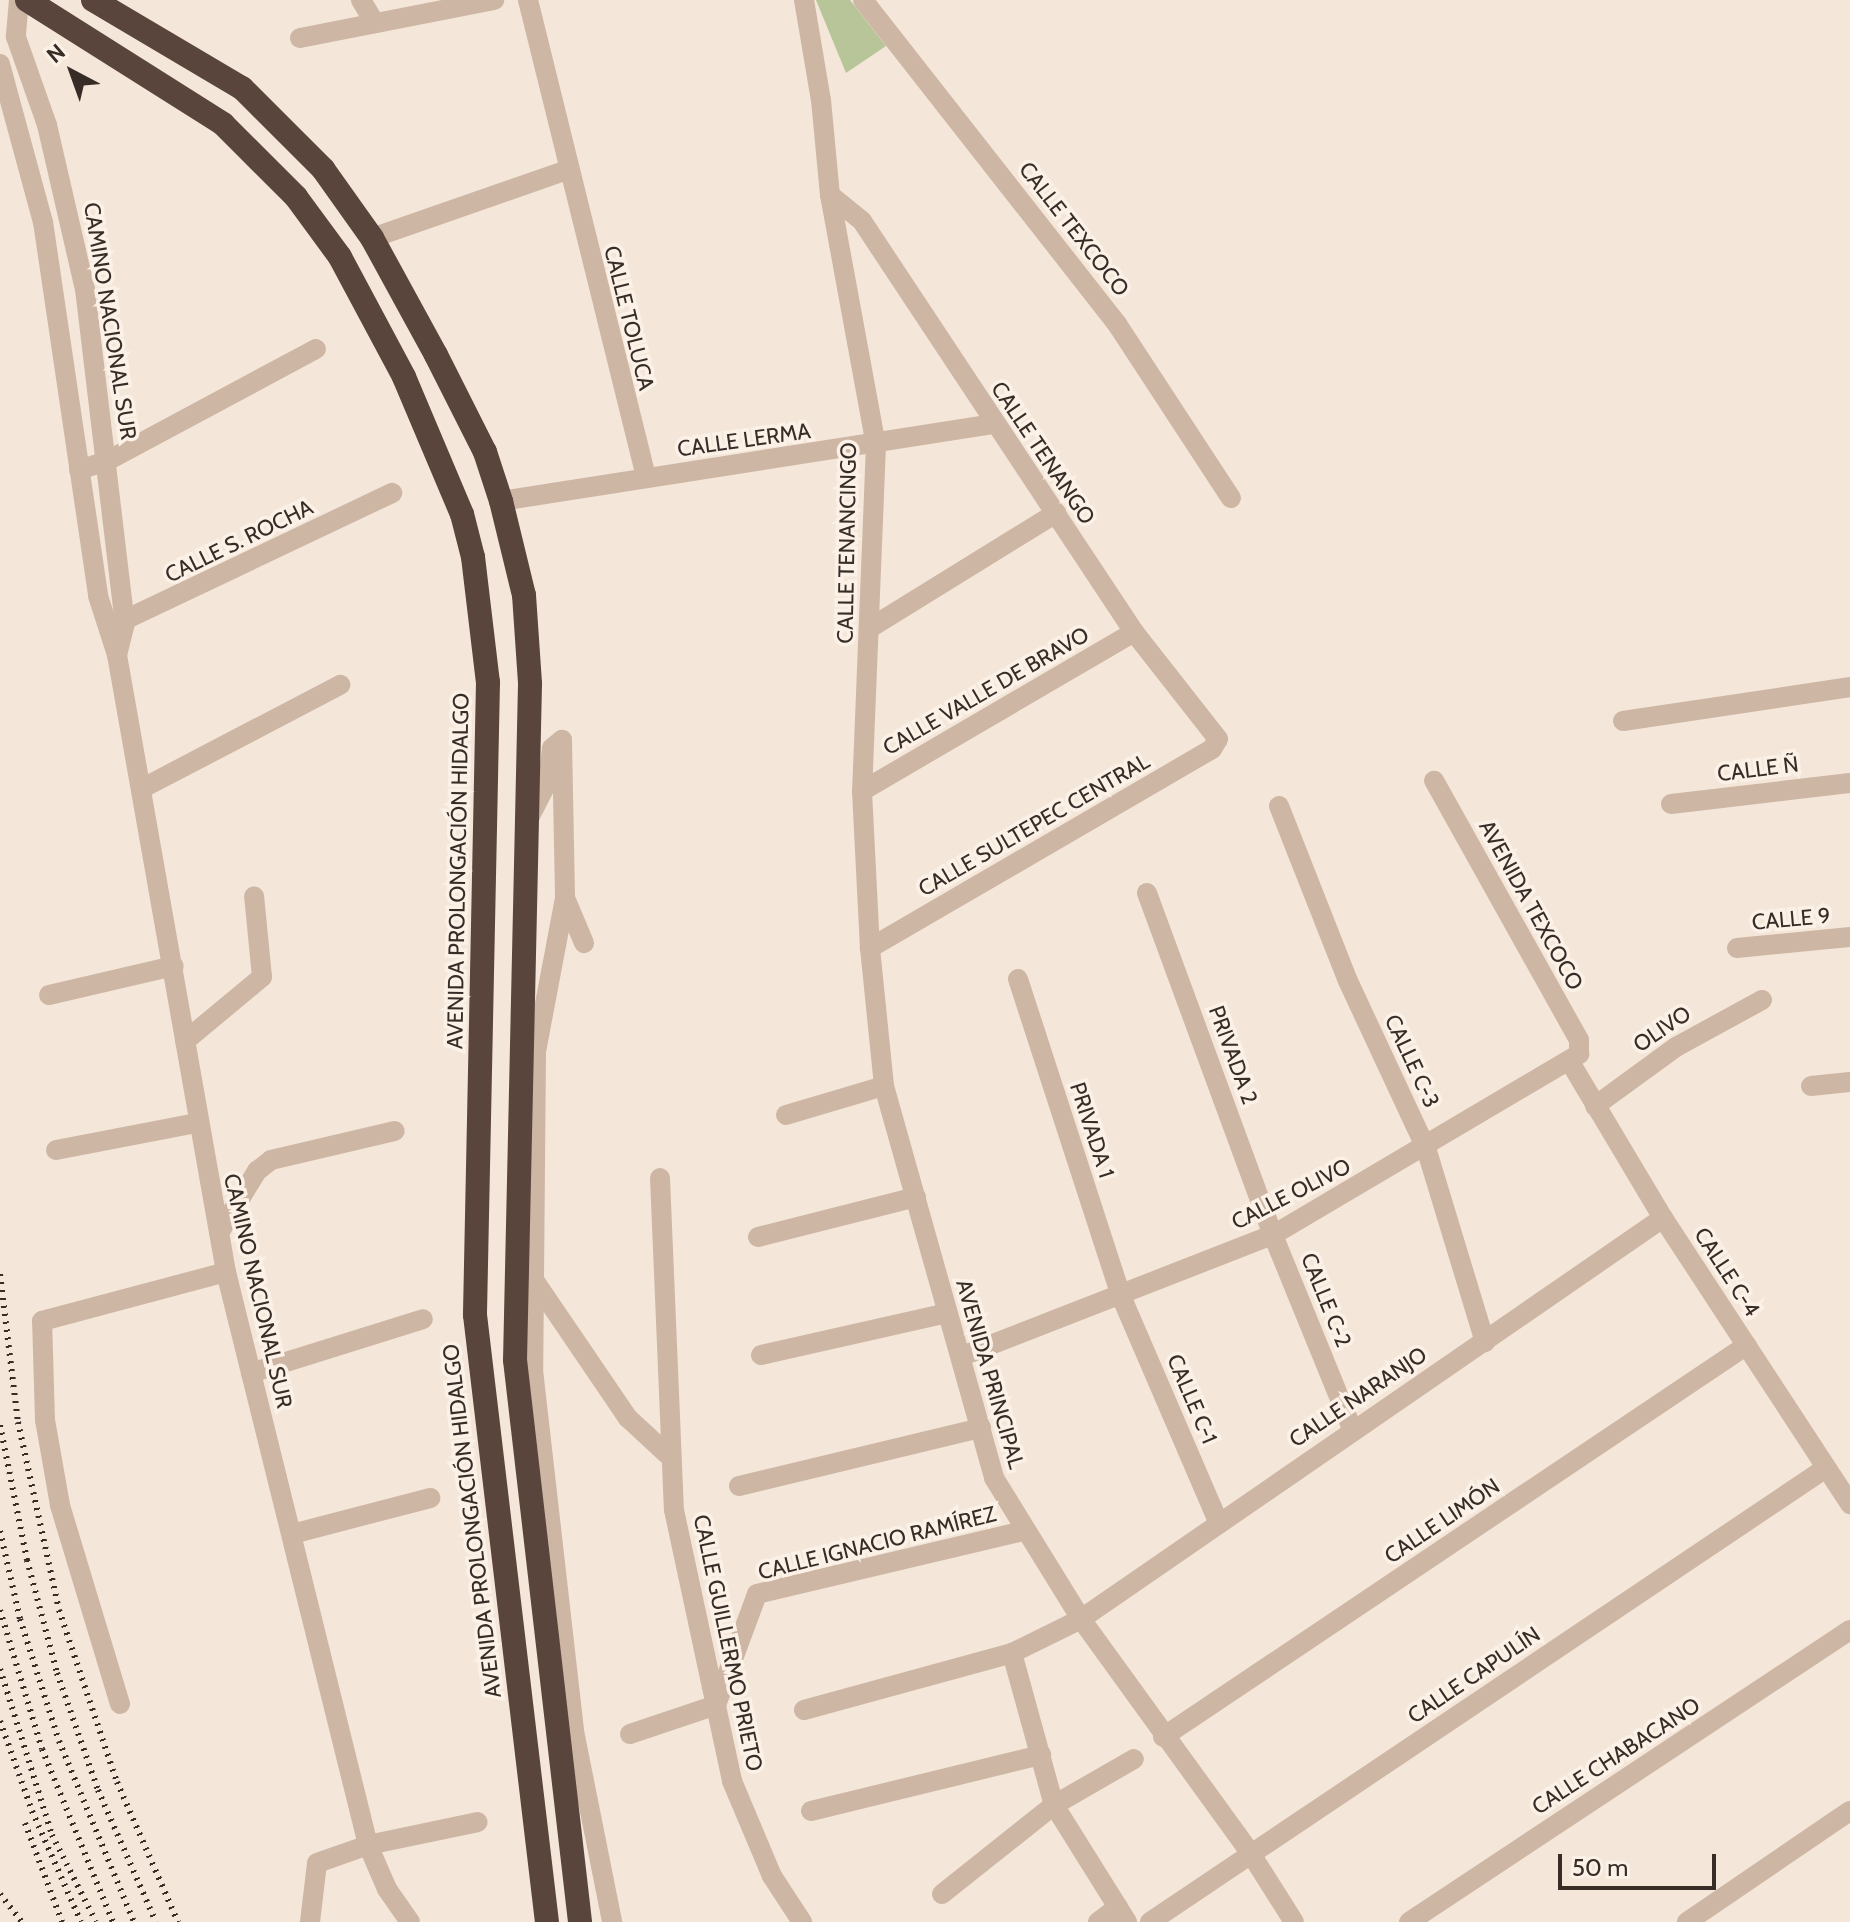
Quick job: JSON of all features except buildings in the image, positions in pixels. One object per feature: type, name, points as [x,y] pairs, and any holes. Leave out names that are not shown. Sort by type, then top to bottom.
[{"type":"highway","name":"AVENIDA PROLONGACIÓN HIDALGO","points":[[27,0],[223,124],[296,197],[340,257],[421,415],[462,514],[480,604],[488,682],[475,1315],[547,1922]]},
{"type":"highway","points":[[93,0],[242,88],[323,169],[372,238],[485,452],[501,501],[524,595],[530,684],[515,1360],[580,1922]]},
{"type":"highway","points":[[480,604],[524,595]]},
{"type":"street","name":"CAMINO NACIONAL SUR","points":[[19,0],[16,37],[51,138],[85,289],[107,461],[117,655],[174,966],[196,1123],[226,1272],[368,1845],[387,1889],[410,1922]]},
{"type":"street","points":[[361,0],[375,23]]},
{"type":"street","points":[[300,38],[494,0]]},
{"type":"street","name":"CALLE TOLUCA","points":[[528,0],[567,170],[646,478]]},
{"type":"street","name":"CALLE TENANCINGO","points":[[804,0],[821,100],[830,195],[876,445],[862,791],[870,948]]},
{"type":"street","name":"CALLE TEXCOCO","points":[[863,0],[1117,324],[1231,498]]},
{"type":"street","name":"CAMINO NACIONAL SUR","points":[[0,64],[43,222],[79,470],[115,625]]},
{"type":"street","points":[[372,238],[567,170]]},
{"type":"street","name":"CALLE TENANGO","points":[[830,195],[862,221],[1134,632],[1218,739]]},
{"type":"street","points":[[79,470],[107,461],[316,349]]},
{"type":"street","name":"CALLE LERMA","points":[[501,501],[876,445],[994,424]]},
{"type":"street","name":"CALLE S. ROCHA","points":[[115,625],[392,493]]},
{"type":"street","points":[[870,628],[1056,513]]},
{"type":"street","name":"CALLE VALLE DE BRAVO","points":[[862,791],[1134,632]]},
{"type":"street","points":[[141,789],[340,685]]},
{"type":"street","points":[[1623,721],[1850,687]]},
{"type":"street","name":"CALLE SULTEPEC CENTRAL","points":[[870,948],[1212,749],[1218,739]]},
{"type":"street","points":[[526,824],[548,781],[552,748],[562,740],[565,898],[536,1051],[533,1370],[574,1731],[612,1922]]},
{"type":"street","name":"AVENIDA TEXCOCO","points":[[1434,781],[1579,1040],[1574,1058]]},
{"type":"street","name":"CALLE Ñ","points":[[1671,804],[1850,783]]},
{"type":"street","name":"CALLE C-3","points":[[1279,806],[1348,981],[1426,1148],[1485,1342]]},
{"type":"street","name":"PRIVADA 2","points":[[1147,893],[1273,1235]]},
{"type":"street","points":[[185,1041],[262,977],[254,896]]},
{"type":"street","points":[[565,898],[584,943]]},
{"type":"street","name":"CALLE 9","points":[[1737,948],[1850,937]]},
{"type":"street","name":"AVENIDA PRINCIPAL","points":[[870,948],[884,1086],[994,1478],[1023,1531],[1081,1619],[1163,1737],[1251,1854],[1294,1922]]},
{"type":"street","points":[[49,995],[174,966]]},
{"type":"street","name":"PRIVADA 1","points":[[1018,979],[1121,1296]]},
{"type":"street","name":"OLIVO","points":[[1595,1106],[1676,1047],[1762,1000]]},
{"type":"street","name":"CALLE C-4","points":[[1574,1058],[1595,1106],[1663,1218],[1850,1504]]},
{"type":"street","name":"CALLE OLIVO","points":[[962,1356],[1273,1235],[1426,1148],[1574,1058]]},
{"type":"street","points":[[1811,1086],[1850,1082]]},
{"type":"street","points":[[786,1115],[884,1086]]},
{"type":"street","points":[[56,1150],[196,1123]]},
{"type":"street","points":[[219,1233],[257,1171],[271,1160],[395,1131]]},
{"type":"street","name":"CALLE GUILLERMO PRIETO","points":[[660,1178],[668,1455],[674,1510],[732,1781],[772,1876],[802,1922]]},
{"type":"street","points":[[758,1237],[916,1197]]},
{"type":"street","name":"CALLE NARANJO","points":[[804,1710],[1012,1653],[1081,1619],[1218,1521],[1663,1218]]},
{"type":"street","name":"CALLE C-2","points":[[1273,1235],[1352,1429]]},
{"type":"street","points":[[120,1704],[60,1505],[45,1420],[42,1321],[226,1272]]},
{"type":"street","points":[[532,1277],[628,1418],[668,1455]]},
{"type":"street","name":"CALLE C-1","points":[[1121,1296],[1218,1521]]},
{"type":"street","points":[[761,1355],[947,1313]]},
{"type":"street","points":[[251,1373],[423,1319]]},
{"type":"street","name":"CALLE LIMÓN","points":[[1163,1737],[1747,1345]]},
{"type":"street","points":[[739,1486],[981,1428]]},
{"type":"street","name":"CALLE CAPULÍN","points":[[1150,1922],[1826,1468]]},
{"type":"street","points":[[292,1534],[430,1498]]},
{"type":"street","name":"CALLE IGNACIO RAMÍREZ","points":[[716,1705],[757,1594],[1023,1531]]},
{"type":"street","name":"CALLE CHABACANO","points":[[1409,1922],[1850,1630]]},
{"type":"street","points":[[1012,1653],[1054,1805],[1123,1915],[1098,1922]]},
{"type":"street","points":[[630,1734],[716,1705]]},
{"type":"street","points":[[811,1811],[1041,1755]]},
{"type":"street","points":[[942,1894],[1054,1805],[1134,1759]]},
{"type":"street","points":[[1687,1922],[1850,1811]]},
{"type":"street","points":[[310,1922],[317,1863],[368,1845],[478,1822]]},
{"type":"green space","points":[[816,0],[850,0],[886,46],[846,73]]},
{"type":"railway","points":[[0,1274],[18,1422],[59,1610],[117,1782],[178,1922]]},
{"type":"railway","points":[[0,1425],[27,1560],[57,1673],[98,1790],[156,1922]]},
{"type":"railway","points":[[0,1531],[20,1619],[59,1741],[134,1922]]},
{"type":"railway","points":[[0,1610],[42,1749],[113,1922]]},
{"type":"railway","points":[[0,1669],[52,1835],[96,1922]]},
{"type":"railway","points":[[0,1721],[32,1811],[81,1922]]},
{"type":"railway","points":[[25,1823],[62,1922]]},
{"type":"railway","points":[[0,1894],[22,1922]]}]
